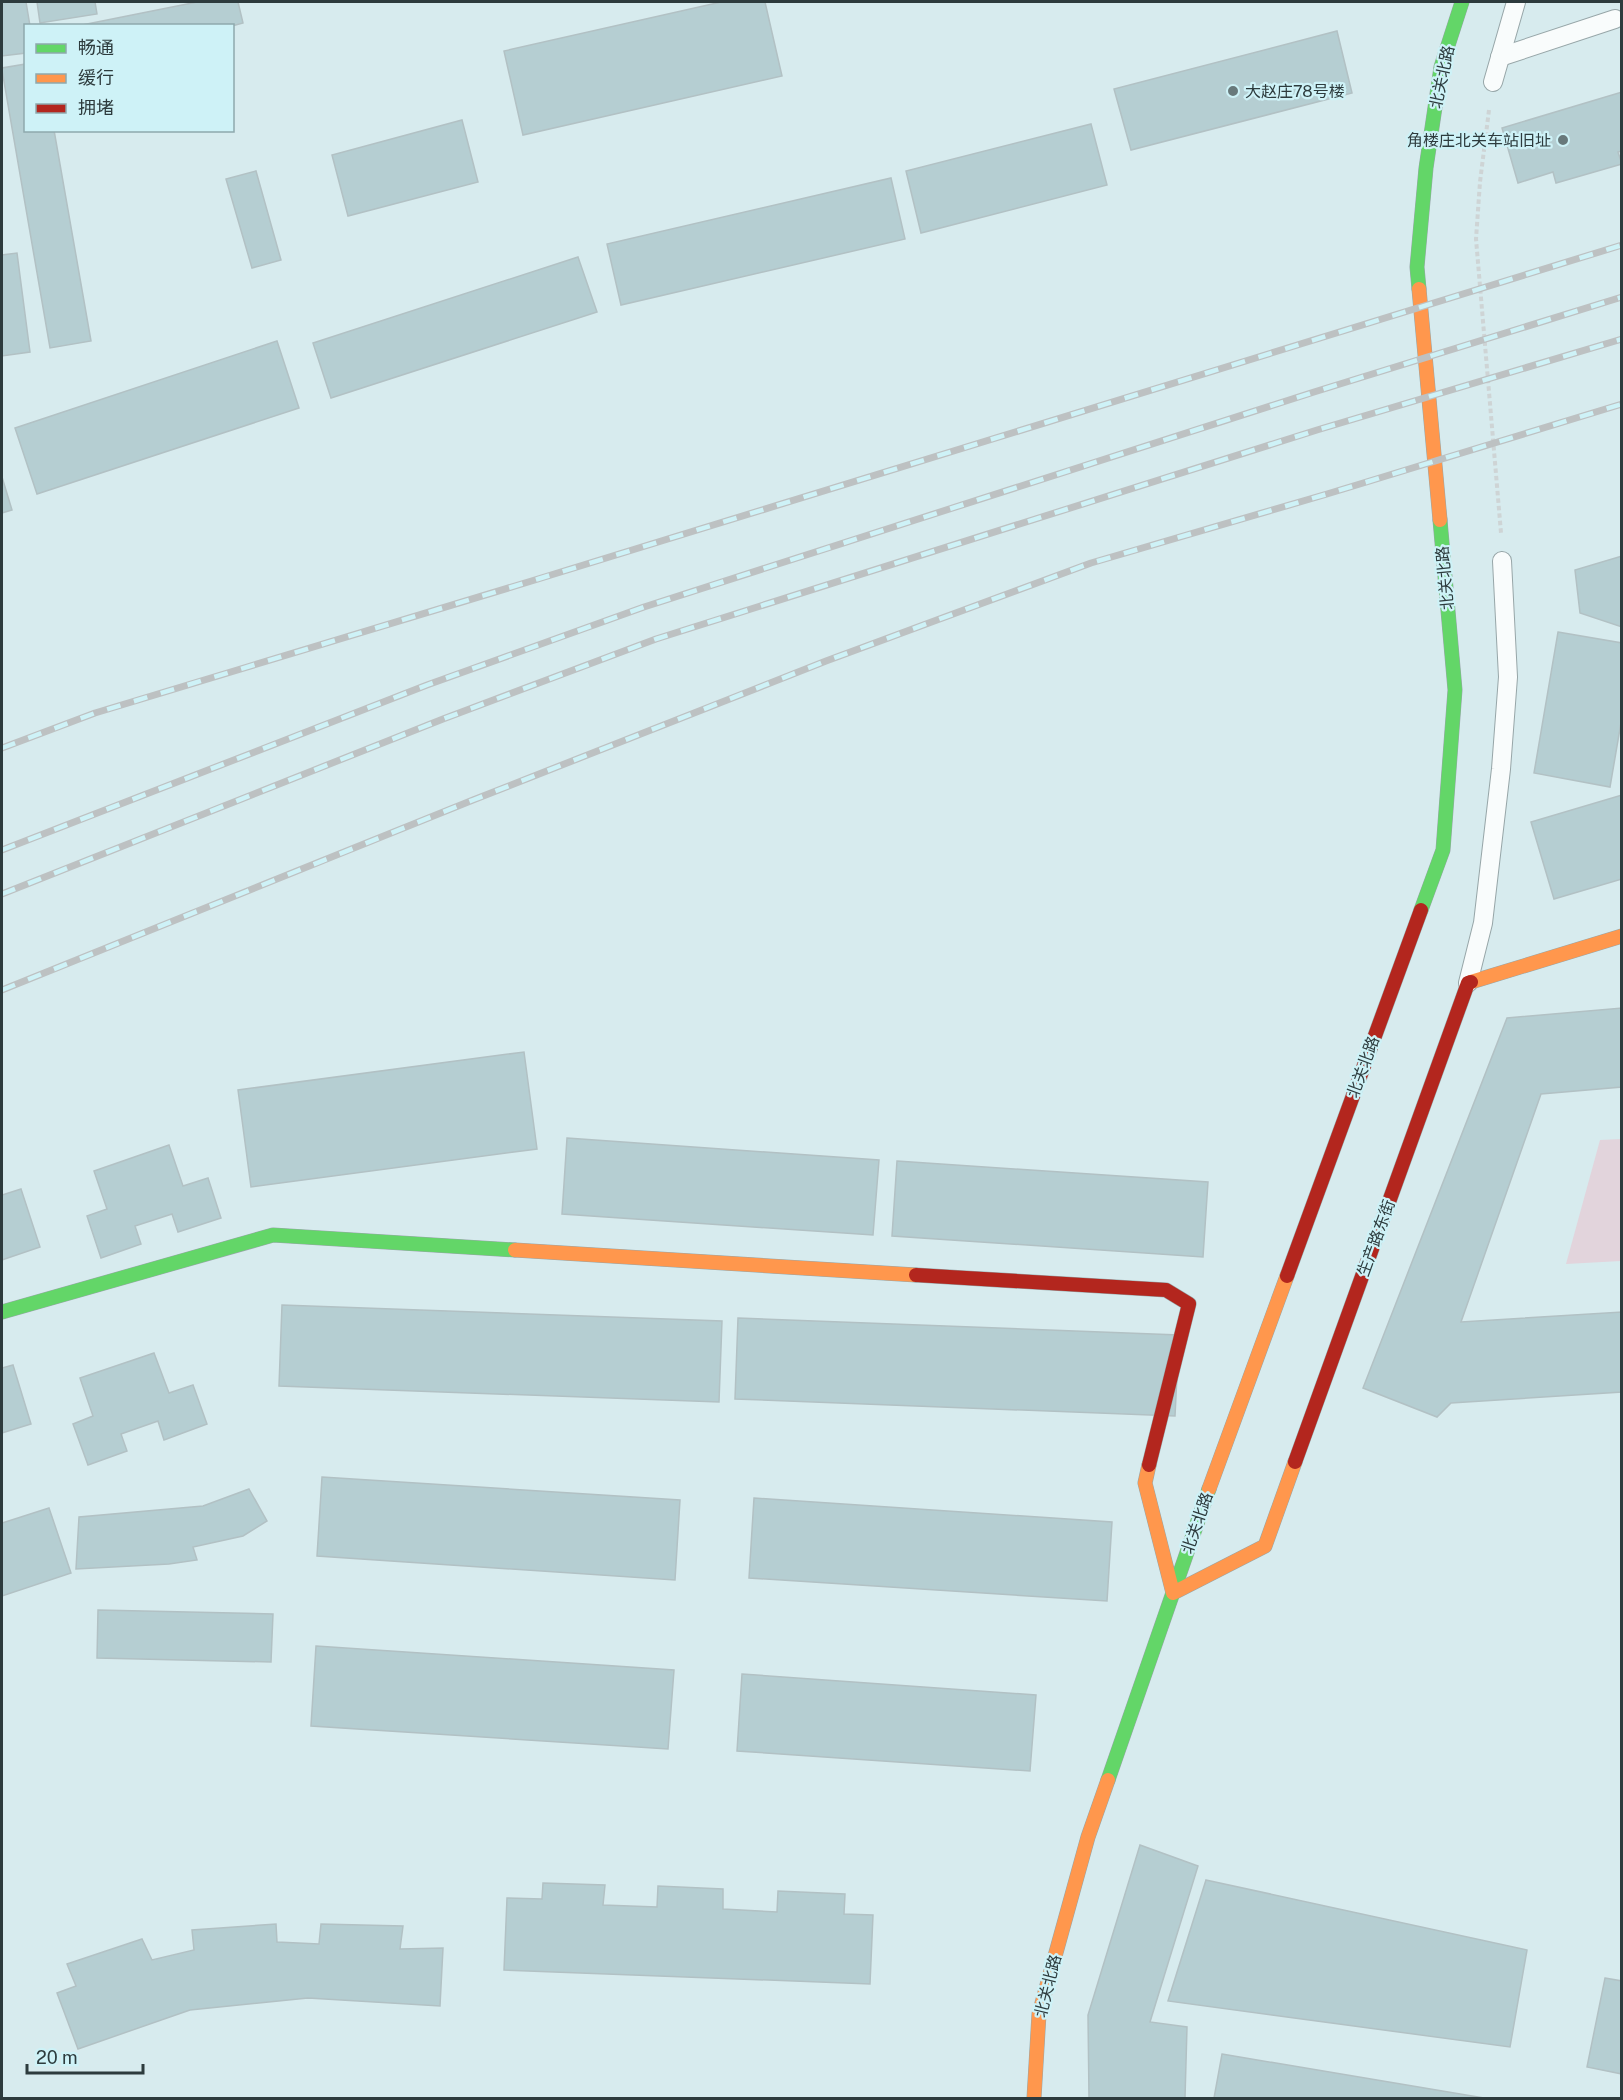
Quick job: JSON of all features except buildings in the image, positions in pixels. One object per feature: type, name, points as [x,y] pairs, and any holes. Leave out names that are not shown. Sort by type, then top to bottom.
[{"type":"street","name":"北关北路","points":[[1034,2098],[1039,2014],[1088,1838],[1221,1455],[1443,850],[1455,690],[1417,267],[1426,168],[1441,67],[1462,2]]},
{"type":"street","points":[[1468,983],[1622,936]]},
{"type":"street","name":"生产路东街","points":[[1173,1593],[1265,1546],[1468,983]]},
{"type":"street","points":[[2,1312],[273,1235],[1166,1290],[1189,1304],[1145,1483],[1173,1593]]},
{"type":"lane","points":[[1493,82],[1516,2]]},
{"type":"lane","points":[[1500,57],[1615,20]]},
{"type":"lane","points":[[1468,983],[1483,923],[1501,769],[1508,677],[1502,561]]},
{"type":"path","points":[[1493,82],[1480,182],[1476,239],[1499,496],[1502,561]]},
{"type":"shaded area","points":[[1621,1139],[1621,1261],[1566,1264],[1600,1140]]},
{"type":"railway","points":[[2,748],[95,713],[1622,245]]},
{"type":"railway","points":[[2,850],[427,685],[644,607],[1314,392],[1622,297]]},
{"type":"railway","points":[[2,894],[443,719],[656,639],[1317,430],[1622,339]]},
{"type":"railway","points":[[2,990],[473,800],[826,661],[1091,563],[1622,404]]},
{"type":"traffic: fast","points":[[1419,289],[1417,267],[1426,168],[1441,67],[1462,2]]},
{"type":"traffic: fast","points":[[1421,910],[1443,850],[1455,690],[1440,520]]},
{"type":"traffic: fast","points":[[2,1312],[273,1235],[515,1250]]},
{"type":"traffic: fast","points":[[1108,1780],[1209,1489]]},
{"type":"traffic: slow","points":[[1419,289],[1440,520]]},
{"type":"traffic: slow","points":[[1471,982],[1622,936]]},
{"type":"traffic: slow","points":[[515,1250],[916,1275]]},
{"type":"traffic: slow","points":[[1209,1489],[1287,1276]]},
{"type":"traffic: slow","points":[[1149,1465],[1145,1483],[1173,1593],[1265,1546],[1295,1462]]},
{"type":"traffic: slow","points":[[1034,2098],[1039,2014],[1088,1837],[1108,1780]]},
{"type":"traffic: jam","points":[[1287,1276],[1421,910]]},
{"type":"traffic: jam","points":[[1295,1462],[1468,983],[1471,982]]},
{"type":"traffic: jam","points":[[916,1275],[1166,1290],[1189,1304],[1149,1465]]},
{"type":"place","name":"大赵庄78号楼","points":[[1233,91]]},
{"type":"place","name":"角楼庄北关车站旧址","points":[[1563,140]]}]
